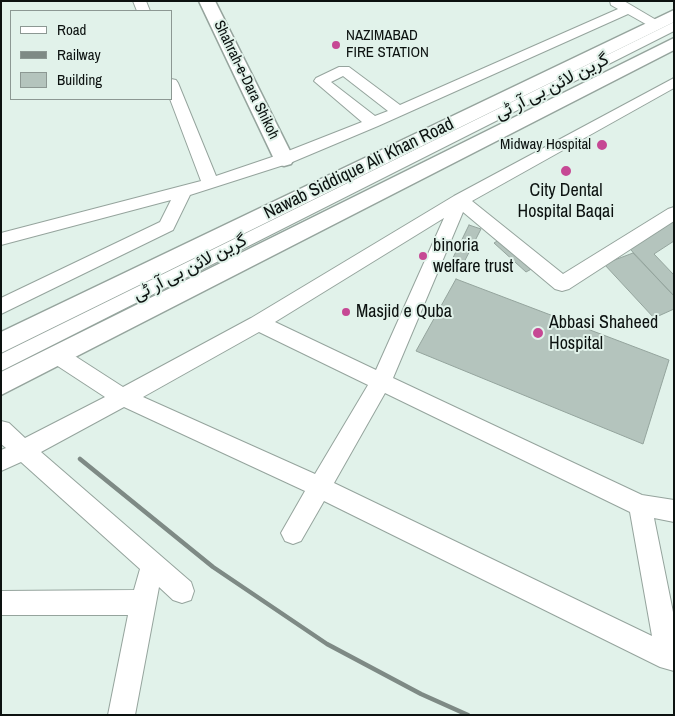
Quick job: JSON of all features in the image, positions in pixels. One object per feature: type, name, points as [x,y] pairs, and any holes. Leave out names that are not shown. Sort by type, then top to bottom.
[{"type":"main road","name":"Shahrah-e-Dara Shikoh","points":[[207,1],[284,159]]},
{"type":"main road","name":"Nawab Siddique Ali Khan Road","points":[[1,343],[668,22]]},
{"type":"main road","name":"Nawab Siddique Ali Khan Road","points":[[1,384],[674,43]]},
{"type":"street","name":"Nawab Siddique Ali Khan Road","points":[[1,239],[211,184],[284,159],[398,112],[628,4]]},
{"type":"street","points":[[628,4],[668,22]]},
{"type":"street","name":"گرین لائن بی آر ٹی","points":[[1,362],[668,22]]},
{"type":"street","points":[[373,123],[321,81],[344,70],[398,112]]},
{"type":"street","points":[[1,460],[23,450],[258,323],[460,200],[674,82]]},
{"type":"street","points":[[172,86],[211,184]]},
{"type":"street","points":[[1,307],[167,226],[184,191]]},
{"type":"street","points":[[460,200],[562,284],[674,213]]},
{"type":"street","points":[[293,533],[380,382],[460,200]]},
{"type":"street","points":[[258,323],[640,505],[674,511]]},
{"type":"street","points":[[57,356],[122,397],[320,487],[672,658]]},
{"type":"street","points":[[1,430],[182,591]]},
{"type":"street","points":[[640,505],[672,658]]},
{"type":"street","points":[[120,715],[153,565]]},
{"type":"street","points":[[1,603],[144,602]]},
{"type":"building","points":[[674,221],[674,241],[654,254],[674,275],[674,296],[630,249]]},
{"type":"building","points":[[469,225],[481,229],[460,270],[449,266]]},
{"type":"building","points":[[502,238],[535,267],[526,272],[494,243]]},
{"type":"building","points":[[633,253],[674,296],[674,309],[654,318],[604,264]]},
{"type":"building","points":[[456,279],[669,360],[643,444],[416,351]]},
{"type":"railway","points":[[80,459],[213,567],[327,644],[421,694],[468,715]]},
{"type":"place","name":"NAZIMABAD FIRE STATION","points":[[336,45]]},
{"type":"place","name":"Midway Hospital","points":[[602,145]]},
{"type":"place","name":"City Dental Hospital Baqai","points":[[566,171]]},
{"type":"place","name":"binoria welfare trust","points":[[423,256]]},
{"type":"place","name":"Masjid e Quba","points":[[346,312]]},
{"type":"place","name":"Abbasi Shaheed Hospital","points":[[538,333]]}]
